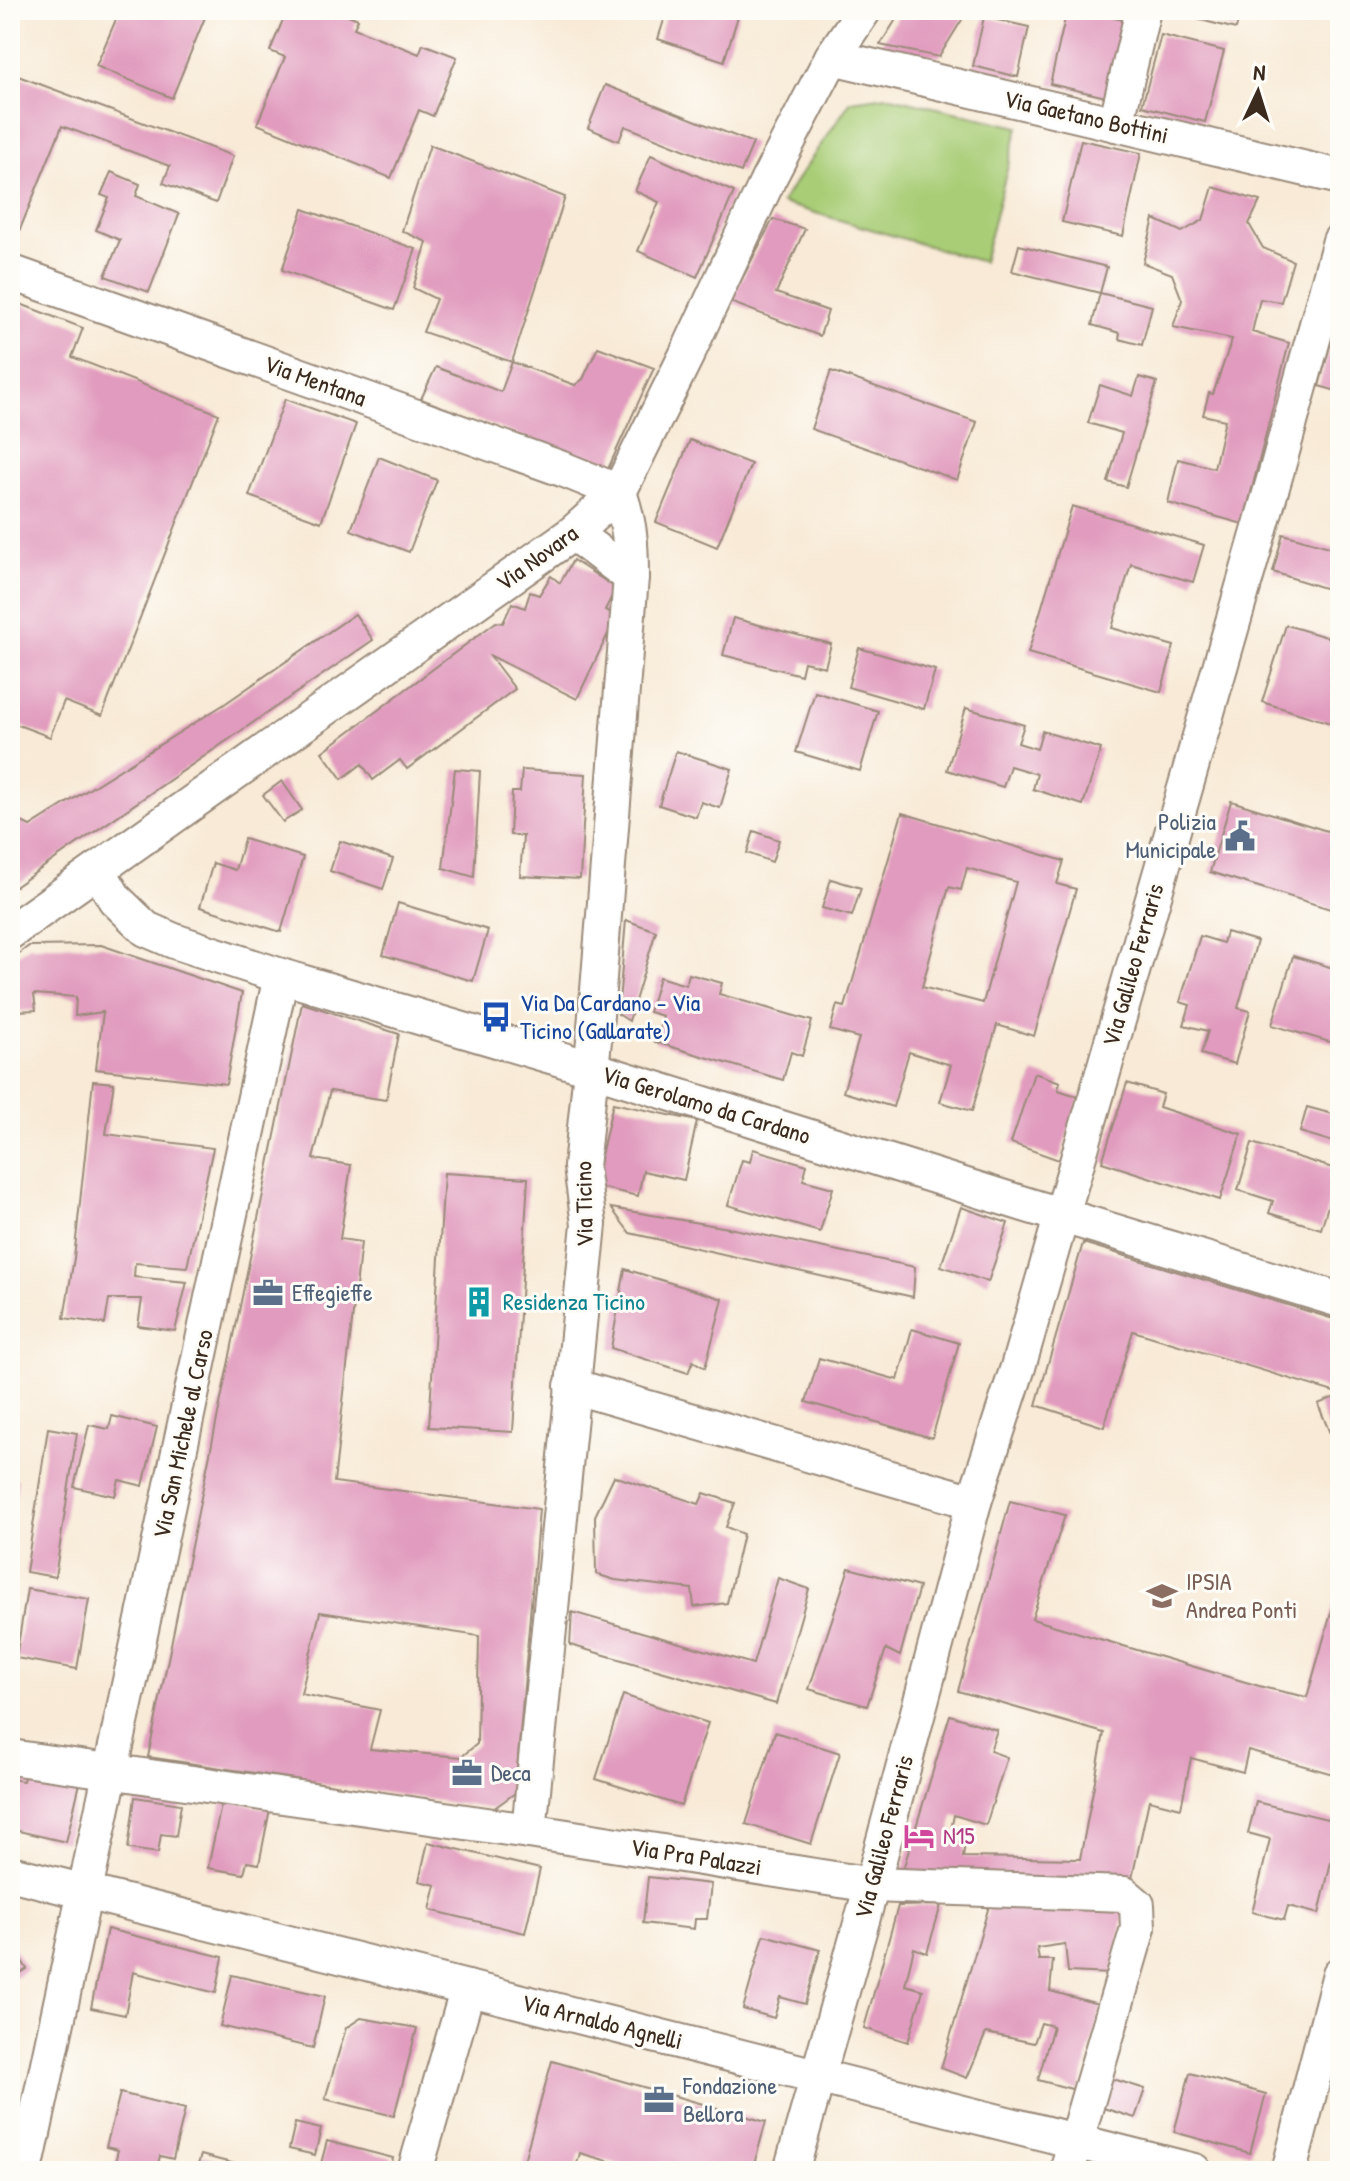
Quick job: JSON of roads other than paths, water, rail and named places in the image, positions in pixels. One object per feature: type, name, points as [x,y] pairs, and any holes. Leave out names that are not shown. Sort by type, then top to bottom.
[{"type":"street","name":"Via Novara","points":[[10,932],[573,533],[619,492],[768,180],[832,57],[864,10]]},
{"type":"street","points":[[1116,124],[1143,10]]},
{"type":"street","name":"Via Gaetano Bottini","points":[[832,57],[1340,177]]},
{"type":"street","name":"Via Galileo Ferraris","points":[[791,2171],[872,1885],[974,1502],[1018,1367],[1340,241]]},
{"type":"street","name":"Via Mentana","points":[[10,272],[619,492]]},
{"type":"street","name":"Via Ticino","points":[[529,1831],[589,1224],[581,1167],[631,577],[631,532],[619,492]]},
{"type":"street","points":[[573,533],[631,577]]},
{"type":"street","name":"Via Gerolamo da Cardano","points":[[98,870],[115,899],[146,929],[174,941],[1340,1300]]},
{"type":"street","name":"Via San Michele al Carso","points":[[25,2171],[281,976]]},
{"type":"street","points":[[572,1386],[974,1502]]},
{"type":"street","name":"Via Pra Palazzi","points":[[10,1757],[529,1831],[872,1885],[1124,1894],[1137,1905],[1138,1928],[1071,2156]]},
{"type":"street","name":"Via Arnaldo Agnelli","points":[[10,1873],[816,2076],[1071,2156],[1194,2171]]},
{"type":"street","points":[[1289,2171],[1340,1974]]},
{"type":"street","points":[[415,2171],[468,1988]]},
{"type":"place","name":"Polizia Municipale","points":[[1240,836]]},
{"type":"place","name":"Via Da Cardano - Via Ticino (Gallarate)","points":[[496,1017]]},
{"type":"place","name":"Effegieffe","points":[[268,1293]]},
{"type":"place","name":"Residenza Ticino","points":[[479,1302]]},
{"type":"place","name":"IPSIA Andrea Ponti","points":[[1162,1596]]},
{"type":"place","name":"Deca","points":[[467,1773]]},
{"type":"place","name":"N15","points":[[919,1836]]},
{"type":"place","name":"Fondazione Bellora","points":[[659,2100]]}]
